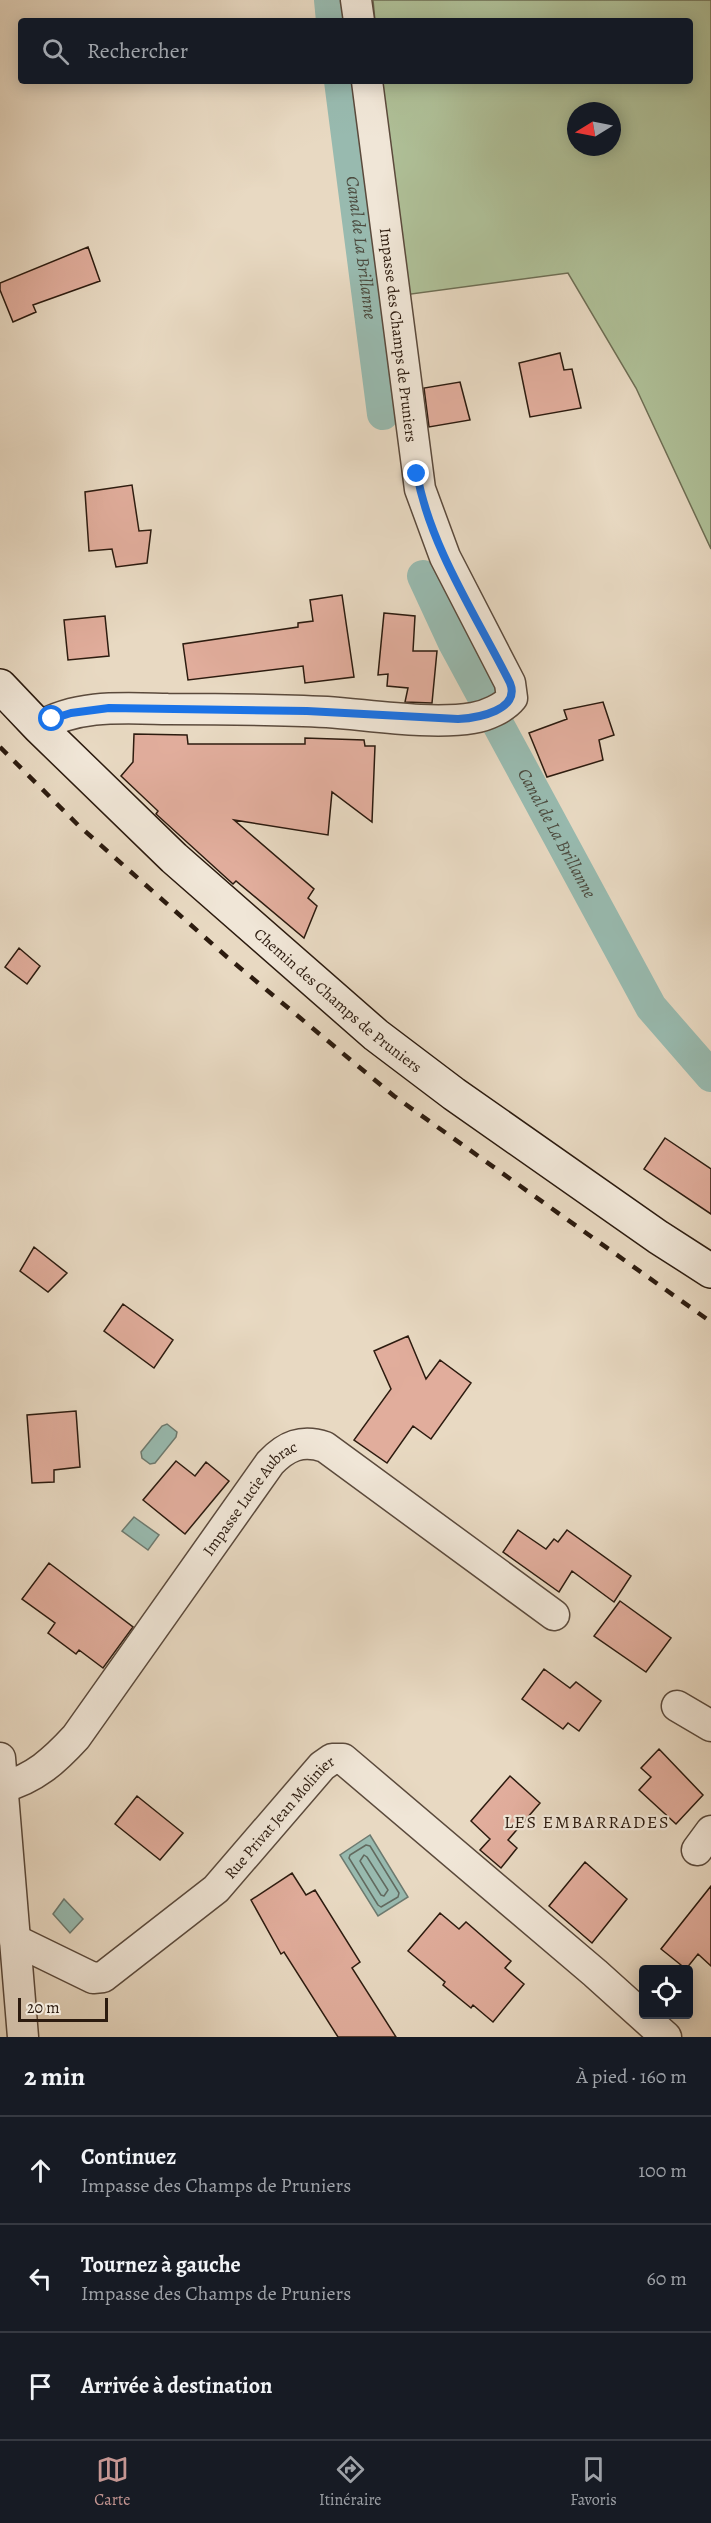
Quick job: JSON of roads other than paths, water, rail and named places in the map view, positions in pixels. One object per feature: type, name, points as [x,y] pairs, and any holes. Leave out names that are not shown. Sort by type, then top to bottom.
[{"type":"street","points":[[357,0],[359,18]]},
{"type":"street","name":"Impasse des Champs de Pruniers","points":[[39,727],[52,719],[71,713],[109,708],[307,711],[441,720],[491,712],[512,698],[513,690],[445,556],[420,489],[367,84]]},
{"type":"street","name":"Chemin des Champs de Pruniers","points":[[0,686],[174,858],[376,1035],[454,1094],[711,1271]]},
{"type":"street","name":"Impasse Lucie Aubrac","points":[[1,1772],[31,1777],[46,1767],[76,1737],[270,1464],[288,1447],[308,1444],[325,1447],[554,1616]]},
{"type":"street","points":[[677,1706],[711,1726]]},
{"type":"street","name":"Rue Privat Jean Molinier","points":[[15,1940],[93,1978],[103,1977],[216,1889],[322,1766],[332,1759],[343,1760],[595,1973],[666,2037]]},
{"type":"street","points":[[1,1772],[23,2037]]},
{"type":"water","points":[[167,1424],[177,1432],[176,1437],[155,1463],[150,1464],[142,1458],[141,1452],[162,1426]]},
{"type":"water","points":[[134,1517],[159,1535],[148,1550],[122,1531]]},
{"type":"water","points":[[370,1835],[408,1897],[378,1916],[340,1855]]},
{"type":"water","points":[[64,1899],[83,1919],[70,1933],[53,1914]]},
{"type":"waterway","name":"Canal de La Brillanne","points":[[330,0],[332,18]]},
{"type":"waterway","name":"Canal de La Brillanne","points":[[340,84],[383,414]]},
{"type":"waterway","name":"Canal de La Brillanne","points":[[423,576],[454,643],[651,1007],[711,1076]]},
{"type":"railway","points":[[0,747],[78,825],[227,957],[394,1096],[711,1322]]},
{"type":"district","name":"LES EMBARRADES","points":[[587,1822]]}]
